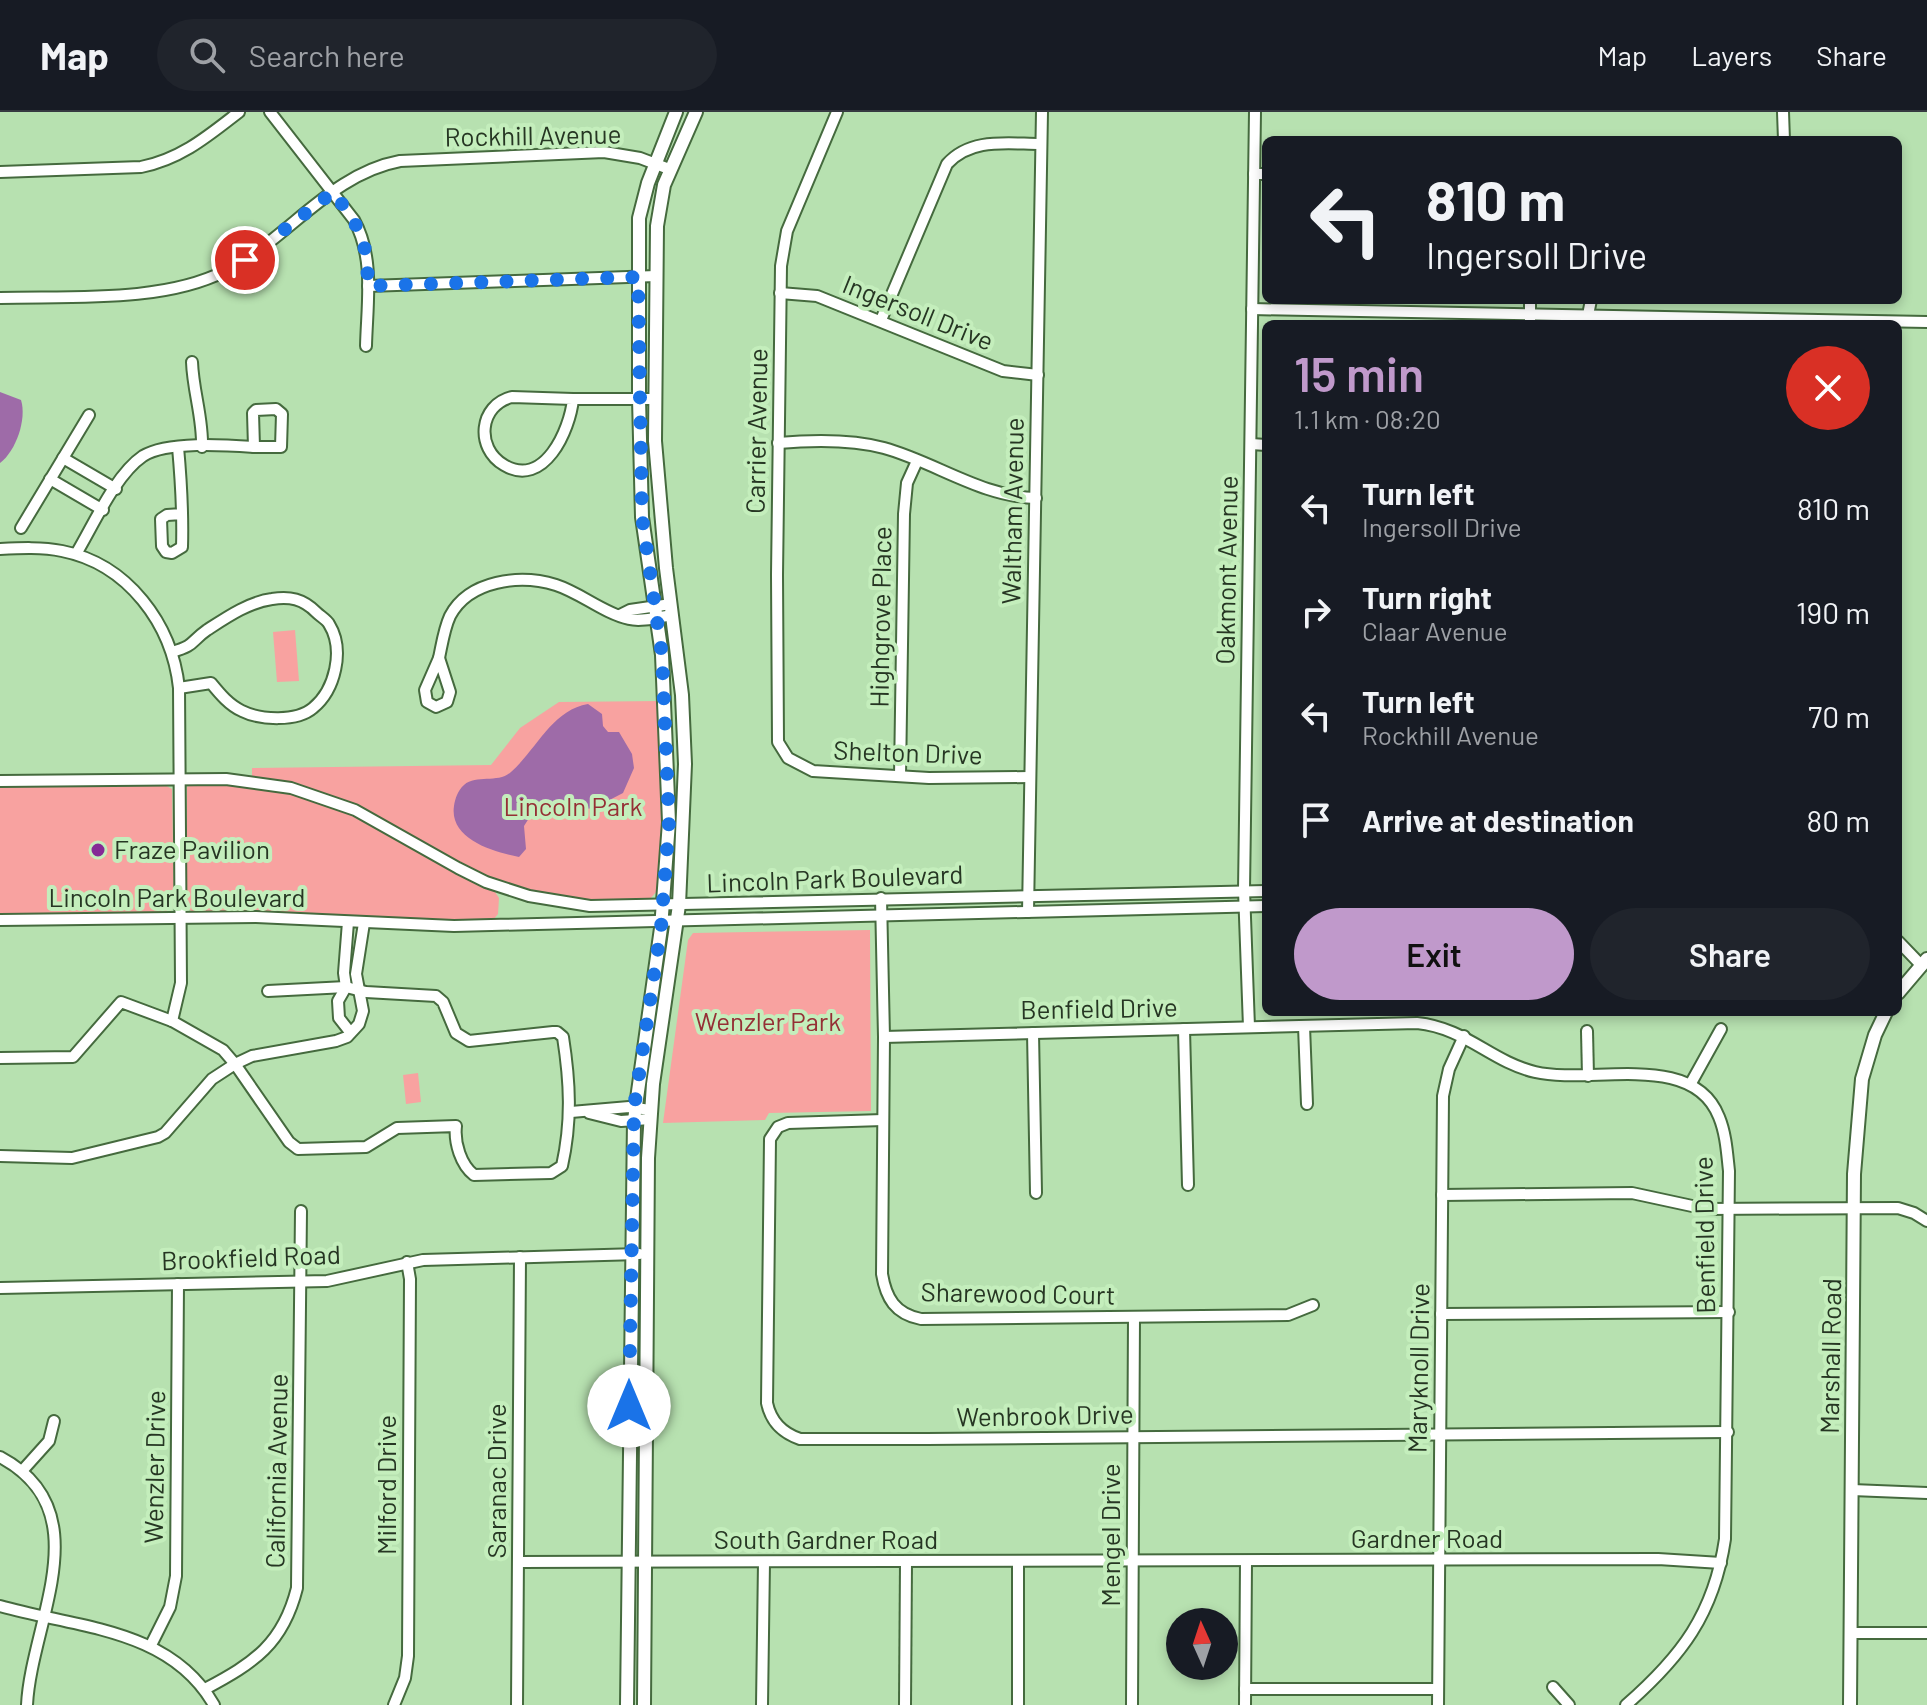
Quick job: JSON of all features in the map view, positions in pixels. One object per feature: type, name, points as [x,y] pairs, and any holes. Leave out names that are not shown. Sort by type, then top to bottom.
[{"type":"street","points":[[0,172],[158,164],[184,153],[239,112]]},
{"type":"street","points":[[270,112],[362,234],[368,286],[366,346]]},
{"type":"street","points":[[627,1705],[634,1114],[662,921],[669,822],[665,688],[642,517],[638,277],[641,202],[676,112]]},
{"type":"street","points":[[644,1705],[646,1254],[650,1114],[678,920],[685,764],[682,695],[656,472],[656,276],[660,197],[669,169],[696,112]]},
{"type":"street","name":"Carrier Avenue","points":[[788,758],[782,751],[777,734],[781,266],[787,231],[837,112]]},
{"type":"street","name":"Waltham Avenue","points":[[1028,912],[1042,112]]},
{"type":"street","name":"Oakmont Avenue","points":[[1249,1027],[1244,890],[1255,112]]},
{"type":"street","points":[[1783,112],[1784,136]]},
{"type":"street","points":[[881,320],[939,176],[954,156],[972,147],[1041,144]]},
{"type":"street","name":"Rockhill Avenue","points":[[0,298],[150,293],[205,280],[245,260],[333,192],[369,169],[400,161],[604,152],[620,153],[669,169]]},
{"type":"street","points":[[1254,174],[1262,174]]},
{"type":"street","points":[[368,286],[656,276]]},
{"type":"street","name":"Ingersoll Drive","points":[[780,293],[817,296],[1003,371],[1038,375]]},
{"type":"street","points":[[1588,315],[1590,304]]},
{"type":"street","points":[[1252,309],[1530,319],[1588,315],[1789,320]]},
{"type":"street","points":[[1902,322],[1927,322]]},
{"type":"street","points":[[192,362],[194,393],[203,433],[202,447]]},
{"type":"street","points":[[573,399],[562,440],[551,455],[540,463],[523,469],[511,468],[491,453],[485,437],[485,424],[496,404],[512,397],[654,399]]},
{"type":"street","points":[[76,554],[124,475],[145,455],[178,447],[254,447],[281,447],[280,411],[256,410],[253,413],[254,447]]},
{"type":"street","points":[[21,528],[89,415]]},
{"type":"street","points":[[778,443],[867,444],[1004,496],[1036,498]]},
{"type":"street","points":[[1251,444],[1262,445]]},
{"type":"street","points":[[178,447],[182,514]]},
{"type":"street","points":[[63,458],[116,489]]},
{"type":"street","name":"Highgrove Place","points":[[900,776],[904,514],[907,483],[917,461]]},
{"type":"street","points":[[50,479],[103,510]]},
{"type":"street","points":[[0,549],[41,548],[76,554],[97,563],[129,585],[155,617],[172,652],[179,688],[182,918],[180,989],[172,1021]]},
{"type":"street","points":[[439,658],[446,625],[452,613],[469,595],[491,584],[522,580],[558,585],[620,615],[630,610],[672,610]]},
{"type":"street","points":[[172,652],[192,646],[204,632],[251,603],[294,597],[310,606],[329,624],[335,642],[337,670],[325,692],[312,710],[292,716],[264,718],[243,712],[227,701],[211,683],[179,688]]},
{"type":"street","name":"Shelton Drive","points":[[788,758],[813,771],[950,778],[1029,777]]},
{"type":"street","name":"Lincoln Park Boulevard","points":[[0,781],[179,778],[262,782],[313,794],[355,810],[494,885],[529,896],[590,906],[1262,891]]},
{"type":"street","name":"Sharewood Court","points":[[881,898],[884,1037],[882,1274],[884,1289],[897,1309],[921,1319],[1134,1317],[1288,1315],[1313,1305]]},
{"type":"street","name":"Lincoln Park Boulevard","points":[[0,920],[256,917],[454,926],[1262,906]]},
{"type":"street","points":[[348,922],[344,973],[346,987],[338,1001],[339,1018],[350,1032]]},
{"type":"street","points":[[0,1156],[72,1158],[158,1137],[212,1079],[235,1064],[252,1056],[347,1037],[359,1024],[363,1011],[356,974],[364,923]]},
{"type":"street","points":[[1902,944],[1925,963],[1902,989]]},
{"type":"street","points":[[0,1058],[73,1057],[121,1002],[172,1021],[215,1044],[235,1064],[254,1095],[294,1147],[366,1147],[397,1128],[456,1126],[456,1143],[474,1175],[551,1173],[559,1170],[566,1149],[571,1112],[568,1071],[560,1033],[469,1041],[456,1033],[443,1002],[436,996],[346,987],[268,991]]},
{"type":"street","name":"Marshall Road","points":[[1850,1705],[1854,1208],[1858,1117],[1862,1079],[1884,1016]]},
{"type":"street","name":"Benfield Drive","points":[[884,1037],[1417,1023],[1446,1028],[1522,1068],[1560,1076],[1660,1075],[1691,1083],[1707,1096],[1719,1116],[1728,1155],[1731,1209],[1727,1522],[1721,1563],[1711,1598],[1686,1644],[1653,1681],[1626,1705]]},
{"type":"street","points":[[1304,1026],[1307,1104]]},
{"type":"street","points":[[1184,1029],[1188,1185]]},
{"type":"street","points":[[1691,1083],[1721,1029]]},
{"type":"street","points":[[1587,1031],[1588,1076]]},
{"type":"street","points":[[1033,1033],[1036,1193]]},
{"type":"street","name":"Maryknoll Drive","points":[[1438,1705],[1443,1096],[1449,1069],[1464,1036]]},
{"type":"street","points":[[571,1112],[603,1108],[650,1114]]},
{"type":"street","name":"Wenbrook Drive","points":[[883,1120],[788,1123],[778,1127],[770,1139],[767,1403],[774,1422],[800,1439],[1728,1432]]},
{"type":"street","points":[[1442,1195],[1632,1193],[1689,1207],[1898,1208],[1927,1221]]},
{"type":"street","name":"California Avenue","points":[[205,1689],[243,1669],[267,1649],[286,1621],[297,1588],[301,1211]]},
{"type":"street","name":"Brookfield Road","points":[[0,1288],[301,1281],[348,1278],[407,1262],[646,1254]]},
{"type":"street","name":"Saranac Drive","points":[[517,1705],[520,1257]]},
{"type":"street","name":"Milford Drive","points":[[394,1705],[405,1678],[408,1656],[410,1279],[407,1262]]},
{"type":"street","name":"Wenzler Drive","points":[[151,1645],[170,1607],[176,1576],[178,1284]]},
{"type":"street","points":[[1441,1314],[1729,1312]]},
{"type":"street","name":"Mengel Drive","points":[[1132,1705],[1134,1317]]},
{"type":"street","points":[[22,1471],[49,1441],[54,1421]]},
{"type":"street","points":[[0,1457],[22,1471],[49,1512],[56,1543],[55,1575],[30,1667],[27,1705]]},
{"type":"street","points":[[1852,1490],[1927,1493]]},
{"type":"street","name":"Gardner Road","points":[[1133,1562],[1658,1559],[1721,1563]]},
{"type":"street","points":[[1245,1705],[1246,1561]]},
{"type":"street","name":"South Gardner Road","points":[[519,1562],[1133,1562]]},
{"type":"street","points":[[762,1705],[764,1562]]},
{"type":"street","points":[[905,1705],[906,1562]]},
{"type":"street","points":[[1018,1562],[1018,1705]]},
{"type":"street","points":[[0,1606],[151,1645],[178,1662],[205,1689],[214,1705]]},
{"type":"street","points":[[1851,1633],[1927,1633]]},
{"type":"street","points":[[1553,1687],[1569,1705]]},
{"type":"street","points":[[1245,1689],[1438,1689]]},
{"type":"green space","points":[[295,630],[299,681],[277,682],[273,632]]},
{"type":"green space","name":"Lincoln Park","points":[[661,701],[662,838],[658,890],[649,900],[579,899],[515,887],[470,870],[350,803],[309,788],[252,776],[252,768],[491,765],[520,728],[559,702]]},
{"type":"green space","name":"Lincoln Park","points":[[208,783],[270,789],[330,804],[359,817],[495,892],[499,898],[498,914],[493,920],[441,922],[192,912],[188,908],[187,898],[187,787]]},
{"type":"green space","points":[[163,784],[172,789],[174,905],[170,912],[0,915],[0,787]]},
{"type":"green space","name":"Wenzler Park","points":[[870,930],[871,1111],[769,1113],[765,1120],[663,1123],[688,940],[693,933]]},
{"type":"green space","points":[[418,1073],[421,1102],[406,1104],[403,1075]]},
{"type":"shaded area","points":[[0,392],[21,400],[22,416],[15,443],[0,463]]},
{"type":"shaded area","points":[[588,704],[602,714],[603,726],[608,732],[619,732],[632,754],[634,768],[623,793],[594,808],[531,815],[524,826],[526,849],[519,857],[497,852],[466,835],[454,817],[455,800],[462,787],[475,780],[506,776],[564,714]]},
{"type":"place","name":"Fraze Pavilion","points":[[98,850]]},
{"type":"route","points":[[245,260],[333,192],[362,234],[368,286],[638,277],[642,517],[665,688],[669,822],[661,928],[634,1108],[629,1406]]}]
